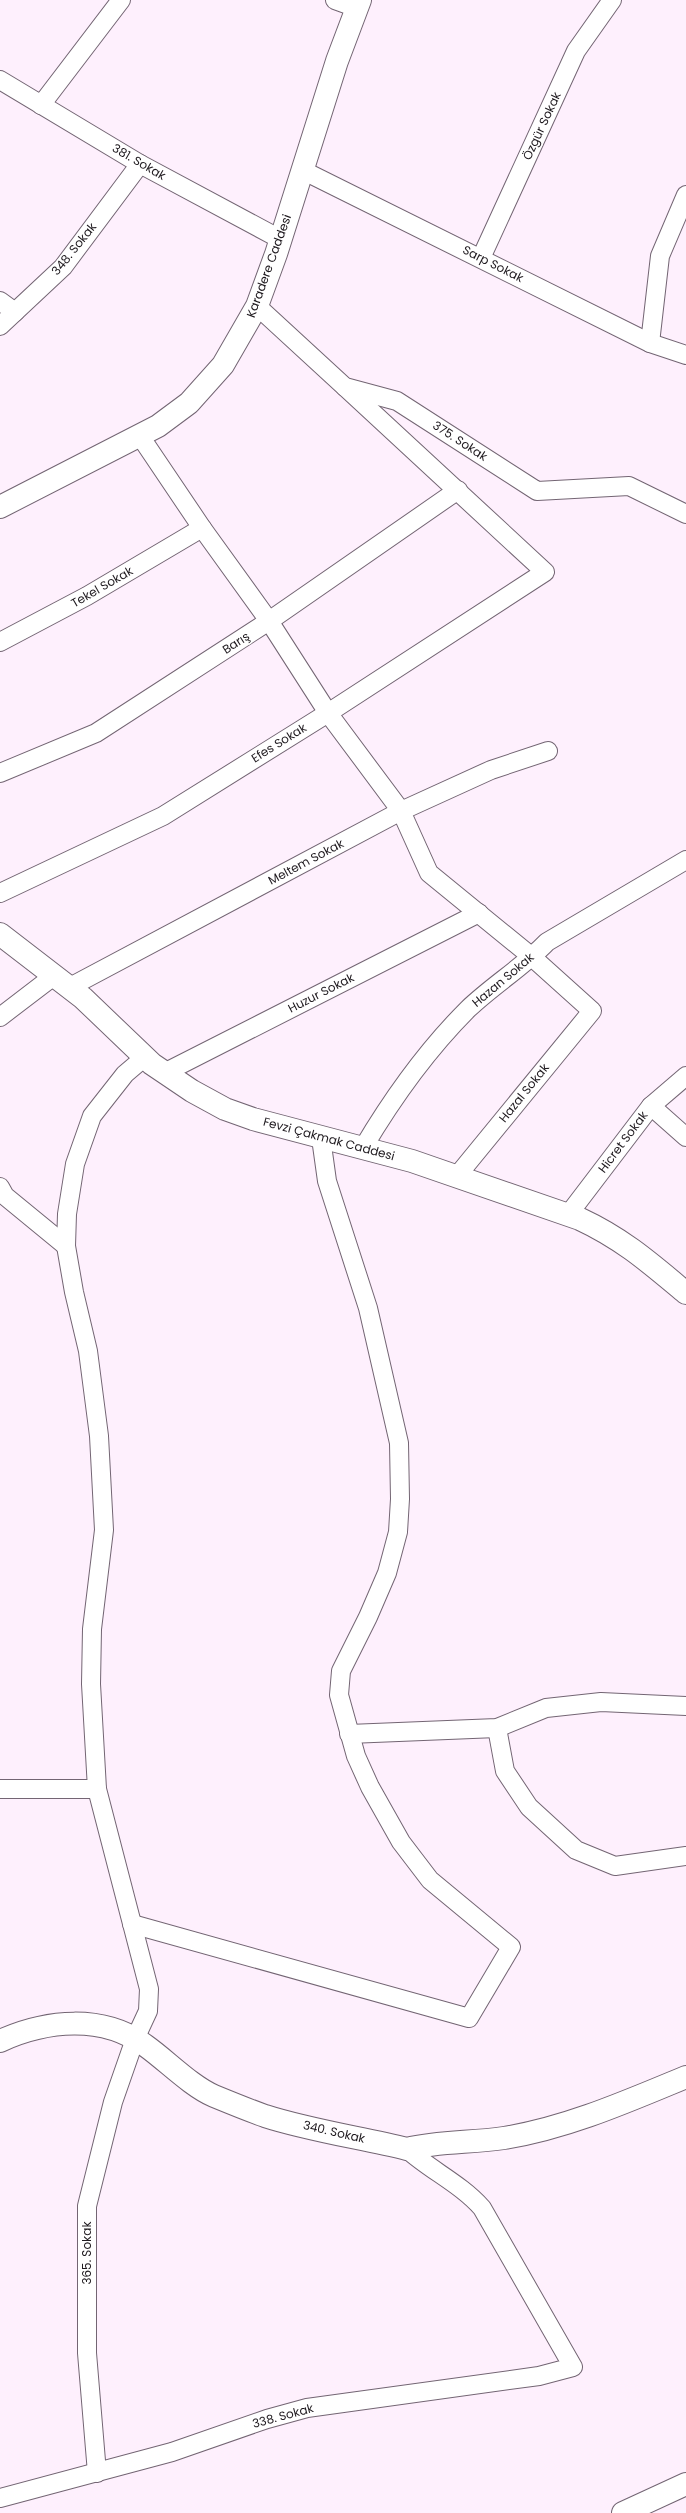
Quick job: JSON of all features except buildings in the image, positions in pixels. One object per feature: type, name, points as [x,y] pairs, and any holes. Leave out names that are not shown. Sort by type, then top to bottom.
[{"type":"street","points":[[41,105],[121,0]]},
{"type":"street","points":[[335,0],[358,4]]},
{"type":"street","name":"Özgür Sokak","points":[[481,258],[576,51],[612,0]]},
{"type":"street","name":"Karadere Caddesi","points":[[0,507],[158,426],[189,403],[223,365],[257,306],[337,61],[358,4]]},
{"type":"street","name":"381. Sokak","points":[[0,80],[140,164],[280,239]]},
{"type":"street","name":"348. Sokak","points":[[0,326],[63,266],[140,164]]},
{"type":"street","name":"Sarp Sokak","points":[[302,170],[650,342],[686,355]]},
{"type":"street","points":[[650,342],[660,256],[686,195]]},
{"type":"street","points":[[0,301],[15,312]]},
{"type":"street","name":"375. Sokak","points":[[257,306],[345,387],[397,401],[538,491],[629,486],[686,514]]},
{"type":"street","points":[[345,387],[458,490]]},
{"type":"street","points":[[140,436],[202,528],[269,622],[328,713],[401,811],[428,873],[532,957]]},
{"type":"street","name":"Efes Sokak","points":[[0,892],[163,816],[328,713],[545,572],[458,490]]},
{"type":"street","name":"Barış","points":[[0,773],[96,733],[269,622],[458,490]]},
{"type":"street","name":"Tekel Sokak","points":[[0,642],[87,596],[202,528]]},
{"type":"street","name":"Meltem Sokak","points":[[0,1017],[63,981],[401,811],[491,770],[548,751]]},
{"type":"street","name":"Hazan Sokak","points":[[362,1148],[413,1072],[468,1009],[532,957],[547,942],[686,860]]},
{"type":"street","name":"Huzur Sokak","points":[[164,1073],[479,913]]},
{"type":"street","name":"Fevzi Çakmak Caddesi","points":[[0,934],[63,981],[164,1073],[192,1091],[226,1109],[253,1119],[412,1161],[568,1215],[606,1231],[633,1248],[686,1293]]},
{"type":"street","name":"Hazal Sokak","points":[[457,1176],[592,1010],[532,957]]},
{"type":"street","name":"365. Sokak","points":[[97,2474],[87,2353],[87,2206],[114,2102],[135,2039],[148,2011],[149,1989],[97,1789],[91,1684],[92,1628],[104,1530],[100,1436],[88,1351],[74,1292],[66,1246],[67,1214],[75,1164],[92,1116],[125,1074],[145,1057]]},
{"type":"street","name":"Hicret Sokak","points":[[568,1215],[650,1106],[686,1076]]},
{"type":"street","points":[[650,1106],[686,1137]]},
{"type":"street","points":[[132,1924],[469,2018],[511,1947],[430,1880],[401,1842],[370,1787],[349,1734],[339,1695],[341,1671],[388,1573],[398,1532],[400,1499],[399,1443],[368,1308],[327,1181],[321,1138]]},
{"type":"street","points":[[0,1187],[5,1196],[66,1246]]},
{"type":"street","points":[[349,1734],[497,1728],[546,1708],[601,1702],[686,1706]]},
{"type":"street","points":[[497,1728],[505,1771],[529,1807],[576,1850],[615,1866],[686,1856]]},
{"type":"street","points":[[0,1789],[97,1789]]},
{"type":"street","name":"340. Sokak","points":[[0,2041],[23,2030],[59,2023],[97,2025],[119,2030],[135,2039],[212,2095],[266,2116],[407,2149],[425,2144],[504,2138],[560,2125],[686,2077]]},
{"type":"street","name":"338. Sokak","points":[[0,2498],[97,2474],[172,2452],[268,2419],[307,2408],[539,2376],[573,2366],[482,2208],[471,2195],[423,2163],[407,2149]]},
{"type":"street","points":[[634,2511],[686,2484]]}]
